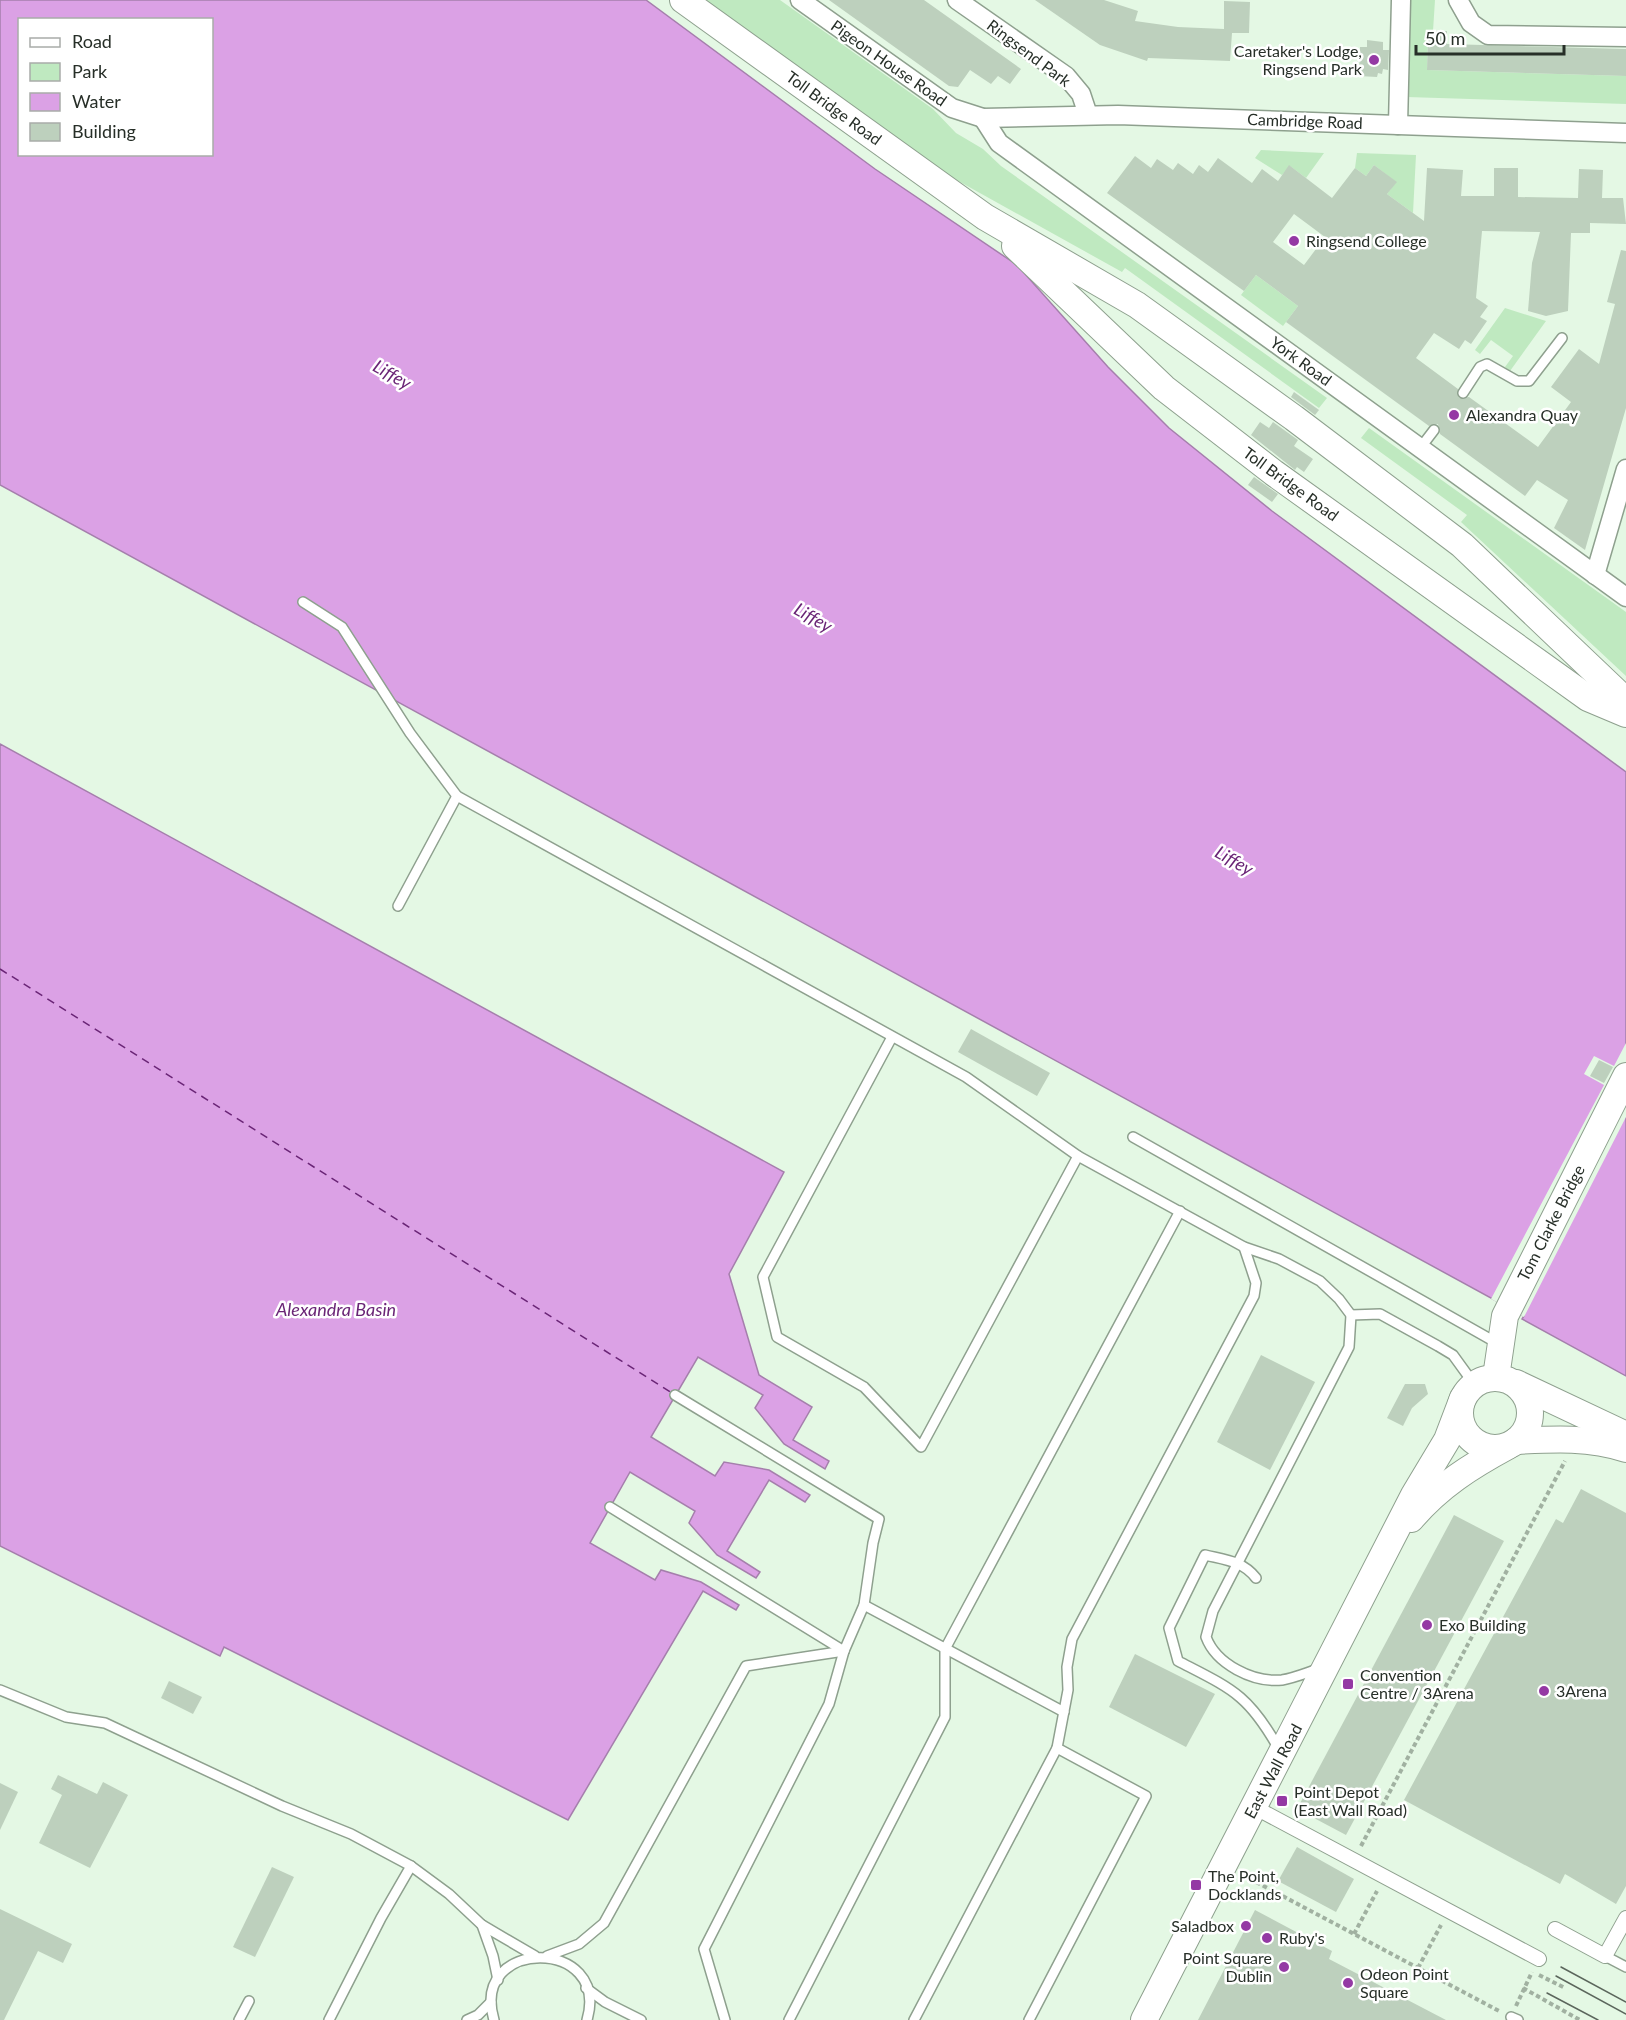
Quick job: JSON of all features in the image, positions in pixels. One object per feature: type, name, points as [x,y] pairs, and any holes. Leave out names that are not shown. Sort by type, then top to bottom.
[{"type":"main road","name":"Toll Bridge Road","points":[[683,0],[984,217],[1137,305],[1462,545],[1626,701]]},
{"type":"main road","name":"Toll Bridge Road","points":[[984,217],[1164,388],[1274,473],[1588,698],[1626,714]]},
{"type":"main road","name":"Tom Clarke Bridge","points":[[1486,1385],[1500,1344],[1505,1316],[1626,1076]]},
{"type":"main road","points":[[1486,1385],[1626,1435]]},
{"type":"main road","points":[[1486,1385],[1460,1416],[1467,1434],[1481,1445],[1499,1448],[1512,1443],[1573,1439],[1603,1441],[1626,1449]]},
{"type":"main road","points":[[1486,1385],[1525,1393],[1531,1410],[1528,1427],[1512,1443]]},
{"type":"main road","name":"East Wall Road","points":[[1144,2020],[1414,1494],[1447,1440],[1486,1385]]},
{"type":"main road","name":"East Wall Road","points":[[1387,1547],[1442,1487],[1460,1473],[1512,1443]]},
{"type":"main road","name":"East Wall Road","points":[[1152,2020],[1158,1994]]},
{"type":"street","name":"Pigeon House Road","points":[[800,0],[952,108],[983,118]]},
{"type":"street","name":"Ringsend Park","points":[[957,0],[1066,76],[1081,94],[1088,115]]},
{"type":"street","points":[[1398,124],[1401,0]]},
{"type":"street","points":[[1458,0],[1470,23],[1488,34],[1626,37]]},
{"type":"street","name":"Cambridge Road","points":[[983,118],[1088,115],[1626,132]]},
{"type":"street","name":"York Road","points":[[983,118],[999,143],[1596,571],[1626,597]]},
{"type":"street","points":[[1596,571],[1626,469]]},
{"type":"street","points":[[1254,1808],[1449,1911],[1535,1965]]},
{"type":"street","points":[[1555,1929],[1605,1956],[1626,1918]]},
{"type":"lane","points":[[1463,393],[1480,366],[1487,364],[1517,381],[1529,381],[1562,338]]},
{"type":"lane","points":[[1421,447],[1434,430]]},
{"type":"lane","points":[[303,602],[342,627],[410,733],[457,795],[966,1077],[1078,1156],[1244,1247],[1279,1259],[1320,1281],[1339,1299],[1351,1316],[1352,1332],[1349,1347],[1237,1562],[1207,1624],[1206,1637],[1216,1657],[1254,1677],[1269,1680],[1294,1677],[1326,1667]]},
{"type":"lane","points":[[398,906],[457,795]]},
{"type":"lane","points":[[892,1037],[763,1276],[777,1337],[864,1387],[921,1447],[1078,1156]]},
{"type":"lane","points":[[1133,1137],[1500,1344]]},
{"type":"lane","points":[[789,2020],[945,1717],[945,1649],[1179,1211]]},
{"type":"lane","points":[[914,2020],[1057,1748],[1064,1712],[1067,1667],[1072,1639],[1254,1296],[1256,1283],[1244,1247]]},
{"type":"lane","points":[[1351,1316],[1380,1314],[1453,1355],[1486,1385]]},
{"type":"lane","points":[[675,1395],[879,1519],[864,1605],[844,1651],[829,1704],[704,1948],[725,2020]]},
{"type":"lane","points":[[610,1507],[844,1651]]},
{"type":"lane","points":[[1256,1578],[1248,1567],[1237,1562],[1205,1555],[1168,1628],[1178,1661],[1234,1690],[1249,1703],[1265,1725],[1281,1754]]},
{"type":"lane","points":[[864,1605],[1064,1712]]},
{"type":"lane","points":[[546,1956],[579,1944],[604,1923],[746,1666],[844,1651]]},
{"type":"lane","points":[[0,1690],[66,1717],[105,1723],[282,1806],[351,1834],[411,1866],[449,1894],[482,1925],[535,1956]]},
{"type":"lane","points":[[1029,2020],[1146,1796],[1057,1748]]},
{"type":"lane","points":[[329,2020],[381,1918],[411,1866]]},
{"type":"lane","points":[[482,1925],[493,1956],[498,1980]]},
{"type":"lane","points":[[494,2020],[491,2002],[498,1980],[513,1964],[535,1956],[546,1956],[566,1963],[575,1970],[586,1988],[605,2002],[641,2020]]},
{"type":"lane","points":[[1605,1956],[1626,1967]]},
{"type":"lane","points":[[586,1988],[589,2007],[587,2020]]},
{"type":"lane","points":[[239,2020],[249,2001]]},
{"type":"lane","points":[[467,2020],[478,2015],[491,2002]]},
{"type":"path","points":[[1353,1860],[1569,1454],[1573,1439]]},
{"type":"path","points":[[1224,1865],[1514,2018]]},
{"type":"path","points":[[1354,1934],[1385,1877]]},
{"type":"path","points":[[1418,1968],[1449,1911]]},
{"type":"path","points":[[1535,1965],[1564,1988]]},
{"type":"path","points":[[1523,1988],[1580,2020]]},
{"type":"green space","points":[[697,0],[780,0],[933,109],[956,133],[983,149],[1001,166],[1327,398],[1319,408],[1125,268],[1122,272],[926,163]]},
{"type":"green space","points":[[1409,0],[1435,0],[1433,31],[1428,31],[1427,70],[1626,76],[1626,104],[1407,97]]},
{"type":"green space","points":[[1261,150],[1324,153],[1306,178],[1290,166],[1282,175],[1255,158]]},
{"type":"green space","points":[[1357,153],[1416,155],[1413,213],[1387,194],[1396,182],[1374,165],[1366,176],[1355,168]]},
{"type":"green space","points":[[1256,275],[1298,306],[1283,326],[1241,295]]},
{"type":"green space","points":[[1505,308],[1546,321],[1510,371],[1505,367],[1513,356],[1491,340],[1480,354],[1475,350]]},
{"type":"green space","points":[[1369,428],[1626,612],[1626,676],[1461,522],[1467,515],[1361,438]]},
{"type":"water","name":"Liffey","points":[[0,0],[646,0],[875,169],[1017,265],[1108,367],[1169,428],[1272,511],[1626,772],[1626,1376],[1522,1319],[1524,1316],[0,485]]},
{"type":"water","name":"Alexandra Basin","points":[[0,744],[784,1172],[729,1274],[759,1375],[812,1407],[793,1440],[829,1461],[825,1469],[784,1444],[755,1408],[763,1395],[698,1357],[651,1437],[715,1476],[724,1462],[769,1470],[810,1495],[805,1502],[769,1480],[727,1551],[760,1572],[756,1578],[717,1555],[689,1523],[695,1511],[630,1472],[590,1543],[655,1580],[661,1570],[701,1582],[739,1605],[736,1610],[703,1591],[568,1820],[224,1647],[220,1656],[0,1546]]},
{"type":"pier","points":[[1626,1043],[1626,1117],[1524,1317],[1491,1299],[1604,1085],[1584,1074],[1594,1056],[1614,1066]]},
{"type":"building","points":[[829,0],[924,0],[1021,69],[1010,84],[998,76],[991,84],[970,70],[958,87],[949,86]]},
{"type":"building","points":[[1035,0],[1104,0],[1138,11],[1135,21],[1178,27],[1224,29],[1224,1],[1250,2],[1249,33],[1232,33],[1230,61],[1148,58],[1147,61],[1100,45]]},
{"type":"building","points":[[1428,31],[1447,31],[1447,44],[1626,49],[1626,76],[1427,70]]},
{"type":"building","name":"Caretaker's Lodge, Ringsend Park","points":[[1367,40],[1383,42],[1383,50],[1389,50],[1388,70],[1383,69],[1382,74],[1378,73],[1377,77],[1359,76],[1360,47],[1367,47]]},
{"type":"building","points":[[1135,156],[1151,168],[1157,159],[1173,170],[1178,163],[1193,174],[1199,165],[1208,172],[1218,158],[1252,183],[1262,169],[1278,181],[1289,165],[1332,198],[1355,168],[1366,176],[1374,165],[1397,182],[1387,194],[1424,221],[1427,168],[1463,170],[1461,196],[1494,196],[1494,168],[1518,168],[1518,197],[1578,198],[1579,169],[1603,170],[1602,198],[1623,198],[1626,224],[1590,223],[1590,233],[1571,233],[1568,311],[1546,316],[1528,311],[1532,263],[1540,232],[1482,231],[1476,298],[1488,306],[1480,317],[1487,321],[1471,344],[1465,340],[1459,349],[1434,333],[1416,358],[1458,389],[1459,398],[1469,397],[1538,447],[1571,402],[1551,387],[1579,349],[1599,364],[1615,304],[1607,302],[1621,250],[1626,251],[1626,408],[1585,550],[1554,528],[1568,500],[1537,480],[1525,496],[1440,434],[1438,424],[1429,426],[1286,322],[1298,306],[1256,275],[1244,291],[1107,193]],"holes":[[[1294,214],[1325,237],[1304,265],[1273,242]]]},
{"type":"building","points":[[1294,392],[1319,410],[1315,415],[1291,397]]},
{"type":"building","points":[[1260,422],[1269,428],[1273,422],[1298,440],[1294,446],[1313,459],[1304,472],[1297,467],[1295,470],[1251,435]]},
{"type":"building","points":[[1254,477],[1278,494],[1272,502],[1248,485]]},
{"type":"building","points":[[971,1029],[1050,1073],[1037,1096],[958,1052]]},
{"type":"building","points":[[1599,1060],[1613,1067],[1604,1083],[1590,1076]]},
{"type":"building","points":[[1261,1355],[1315,1382],[1270,1470],[1217,1442]]},
{"type":"building","points":[[1405,1384],[1425,1384],[1428,1394],[1412,1408],[1403,1426],[1387,1418]]},
{"type":"building","name":"3Arena","points":[[1581,1489],[1626,1513],[1626,1886],[1616,1904],[1565,1874],[1560,1884],[1404,1800],[1556,1519],[1563,1523]]},
{"type":"building","name":"Exo Building","points":[[1454,1515],[1504,1541],[1346,1835],[1297,1809]]},
{"type":"building","points":[[1135,1654],[1215,1694],[1186,1747],[1109,1707]]},
{"type":"building","points":[[169,1681],[202,1697],[193,1714],[161,1698]]},
{"type":"building","points":[[58,1775],[97,1794],[103,1782],[128,1795],[90,1868],[39,1843],[62,1795],[51,1789]]},
{"type":"building","points":[[0,1783],[18,1792],[0,1830]]},
{"type":"building","points":[[1297,1847],[1354,1879],[1336,1912],[1278,1881]]},
{"type":"building","points":[[272,1867],[294,1877],[255,1957],[233,1947]]},
{"type":"building","points":[[0,1909],[72,1944],[63,1963],[38,1951],[4,2020],[0,2020]]},
{"type":"building","name":"Point Square Dublin","points":[[1255,1910],[1332,1951],[1329,1959],[1446,2020],[1198,2020]]},
{"type":"ferry route","points":[[0,969],[672,1393]]},
{"type":"tram line","points":[[1561,1967],[1626,2002]]},
{"type":"tram line","points":[[1556,1976],[1626,2014]]},
{"type":"tram line","points":[[1547,1993],[1598,2020]]},
{"type":"place","name":"Caretaker's Lodge, Ringsend Park","points":[[1374,60]]},
{"type":"place","name":"Ringsend College","points":[[1294,241]]},
{"type":"place","name":"Alexandra Quay","points":[[1454,415]]},
{"type":"place","name":"Exo Building","points":[[1427,1625]]},
{"type":"place","name":"Convention Centre / 3Arena","points":[[1348,1684]]},
{"type":"place","name":"3Arena","points":[[1544,1691]]},
{"type":"place","name":"Point Depot (East Wall Road)","points":[[1282,1801]]},
{"type":"place","name":"The Point, Docklands","points":[[1196,1885]]},
{"type":"place","name":"Saladbox","points":[[1246,1926]]},
{"type":"place","name":"Ruby's","points":[[1267,1938]]},
{"type":"place","name":"Point Square Dublin","points":[[1284,1967]]},
{"type":"place","name":"Odeon Point Square","points":[[1348,1983]]}]
